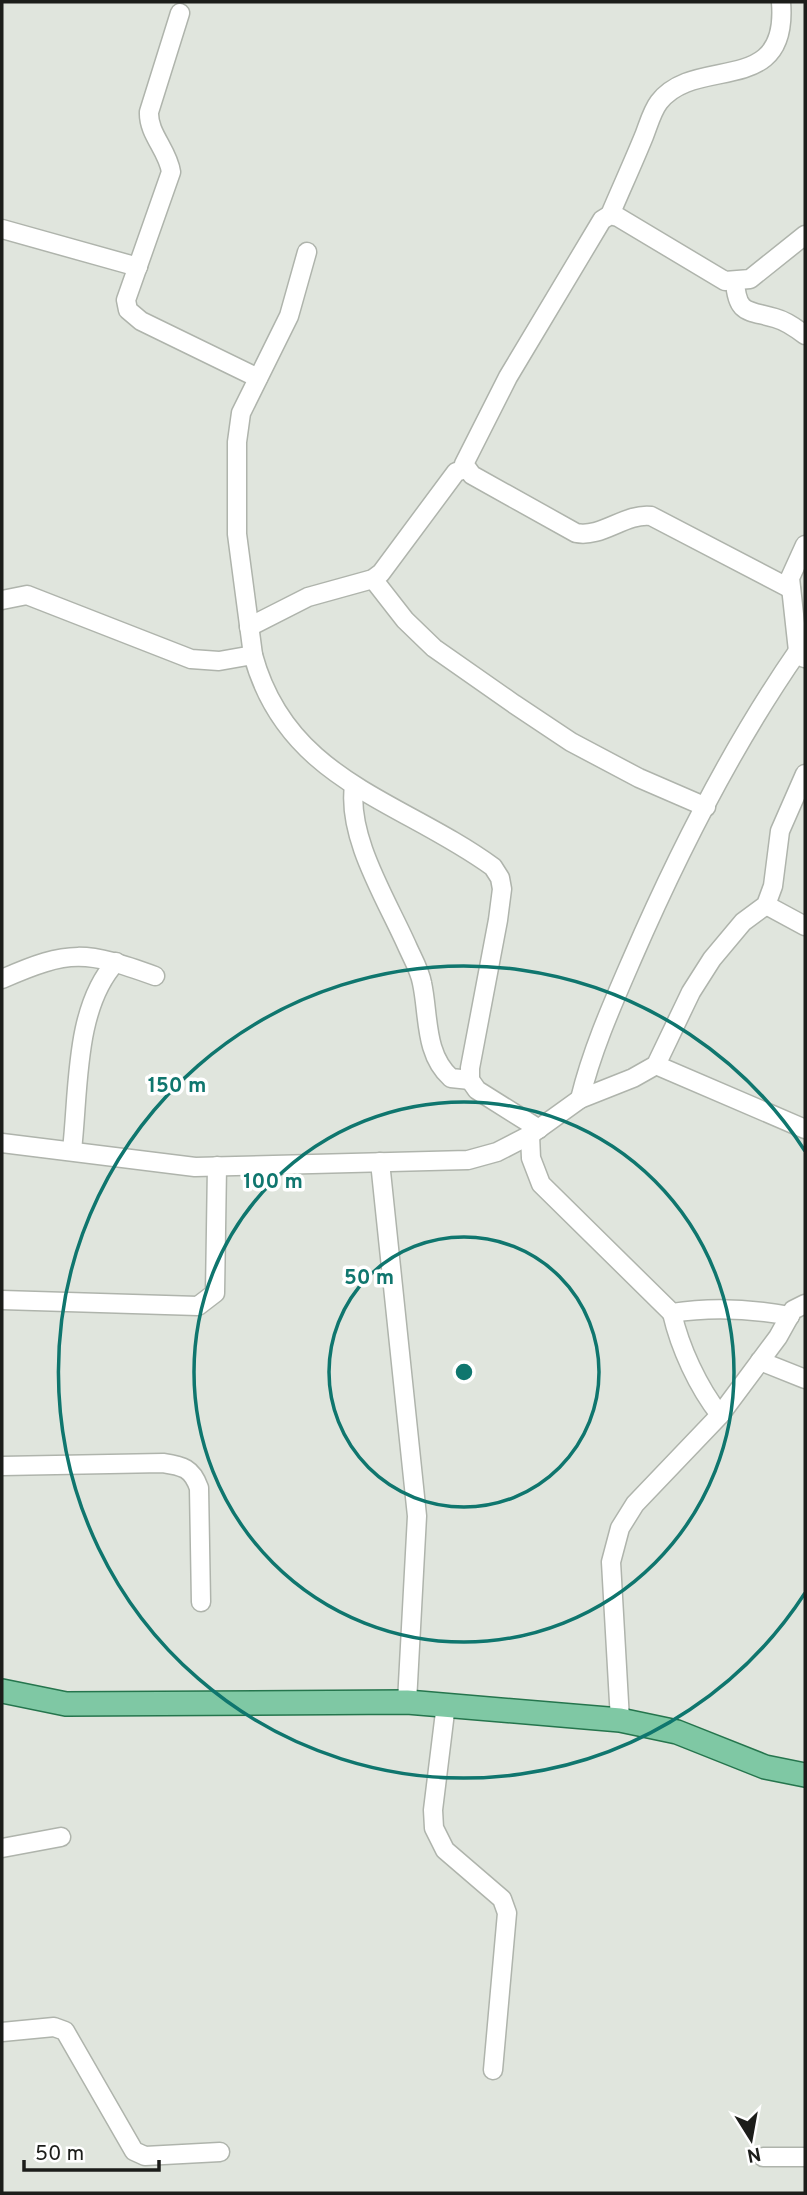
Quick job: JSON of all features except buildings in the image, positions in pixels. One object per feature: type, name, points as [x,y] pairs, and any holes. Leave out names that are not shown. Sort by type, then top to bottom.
[{"type":"main road","points":[[2,1691],[66,1704],[407,1702],[620,1720],[677,1732],[765,1767],[805,1774]]},
{"type":"street","points":[[781,2],[783,23],[776,44],[749,69],[687,82],[659,102],[610,215],[594,228],[465,457],[466,468],[472,475],[576,533],[592,532],[630,516],[651,516],[791,589]]},
{"type":"street","points":[[180,13],[149,112],[149,122],[169,158],[171,172],[126,300],[128,310],[141,321],[258,378]]},
{"type":"street","points":[[610,215],[725,281],[750,279],[805,235]]},
{"type":"street","points":[[2,229],[138,267]]},
{"type":"street","points":[[307,252],[289,316],[241,413],[237,442],[237,534],[253,655],[261,687],[279,718],[341,779],[484,860],[500,878],[498,920],[470,1080],[477,1090],[534,1132]]},
{"type":"street","points":[[735,281],[736,300],[748,312],[778,318],[805,335]]},
{"type":"street","points":[[249,627],[308,597],[373,579],[381,573],[456,472],[466,468]]},
{"type":"street","points":[[580,1098],[590,1055],[655,906],[762,703],[802,655],[791,589],[793,567],[805,545]]},
{"type":"street","points":[[373,579],[405,620],[434,648],[514,704],[571,742],[639,778],[706,807]]},
{"type":"street","points":[[2,600],[27,595],[191,659],[219,661],[253,655]]},
{"type":"street","points":[[2,1143],[195,1167],[468,1160],[497,1152],[534,1132],[580,1098],[633,1078],[656,1065],[691,992],[712,959],[743,922],[766,905],[773,886],[780,831],[805,774]]},
{"type":"street","points":[[354,786],[352,806],[357,833],[421,979],[429,1037],[436,1060],[451,1079],[470,1080]]},
{"type":"street","points":[[766,905],[805,926]]},
{"type":"street","points":[[2,979],[44,960],[72,954],[116,962],[155,976]]},
{"type":"street","points":[[72,1150],[87,1010],[102,977],[116,962]]},
{"type":"street","points":[[656,1065],[805,1129]]},
{"type":"street","points":[[534,1132],[531,1158],[541,1184],[672,1313],[676,1329],[706,1397],[720,1415]]},
{"type":"street","points":[[380,1162],[417,1516],[407,1702]]},
{"type":"street","points":[[2,1300],[159,1307],[198,1306],[215,1293],[217,1166]]},
{"type":"street","points":[[620,1720],[611,1562],[620,1528],[635,1504],[720,1415],[793,1310],[805,1304]]},
{"type":"street","points":[[672,1313],[692,1310],[766,1311],[790,1316]]},
{"type":"street","points":[[760,1361],[805,1379]]},
{"type":"street","points":[[2,1466],[163,1464],[184,1467],[194,1473],[199,1488],[201,1602]]},
{"type":"street","points":[[446,1704],[433,1810],[434,1828],[445,1850],[502,1899],[507,1913],[494,2070]]},
{"type":"street","points":[[2,1849],[61,1838]]},
{"type":"street","points":[[2,2032],[54,2027],[65,2031],[122,2136],[134,2151],[145,2156],[220,2152]]},
{"type":"street","points":[[763,2157],[805,2157]]}]
